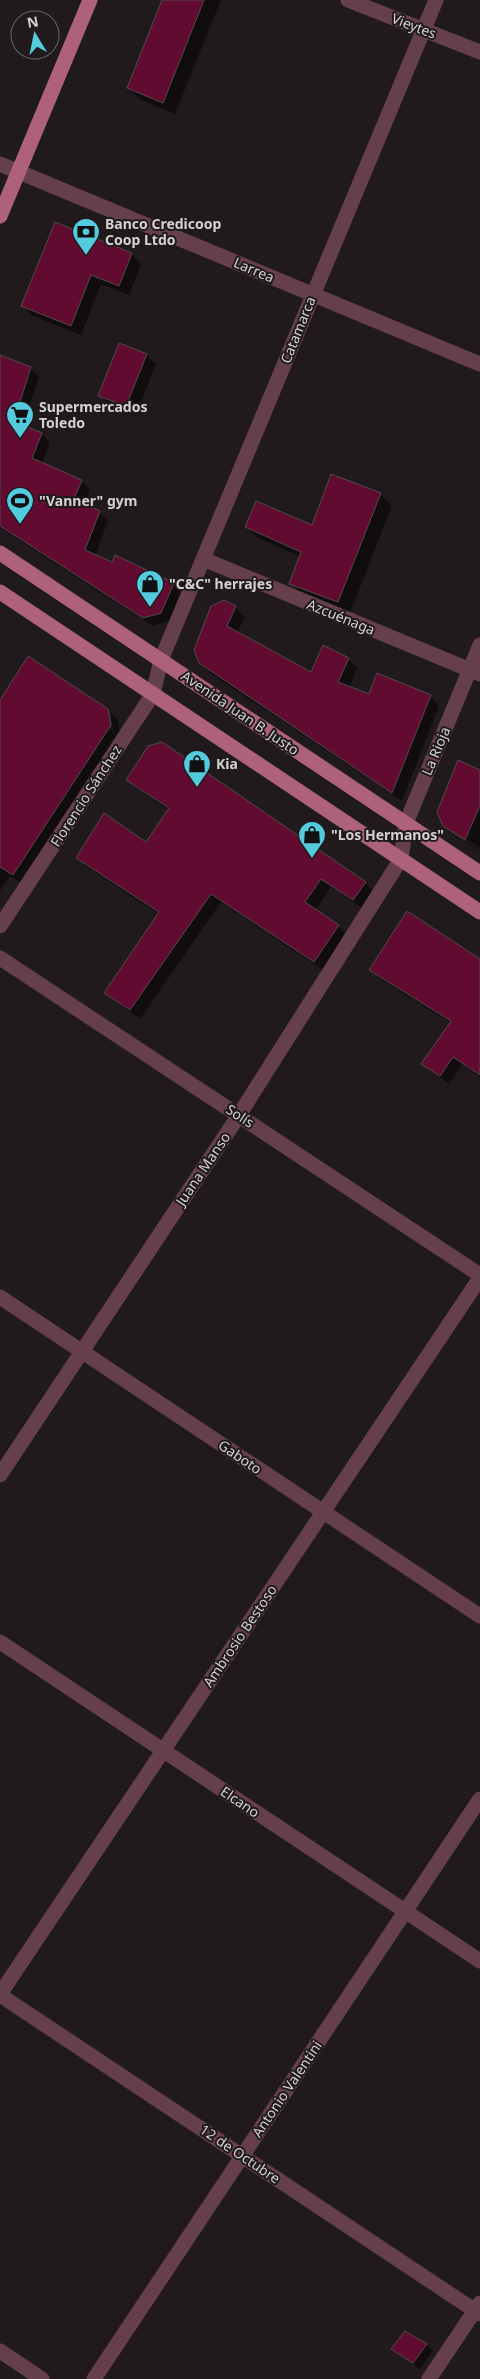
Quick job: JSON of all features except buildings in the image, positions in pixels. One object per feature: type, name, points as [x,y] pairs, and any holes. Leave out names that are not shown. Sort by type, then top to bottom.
[{"type":"main road","points":[[0,216],[90,0]]},
{"type":"main road","name":"Avenida Juan B. Justo","points":[[0,553],[480,873]]},
{"type":"main road","points":[[0,592],[480,912]]},
{"type":"street","name":"Vieytes","points":[[348,0],[480,52]]},
{"type":"street","name":"Catamarca","points":[[161,660],[436,0]]},
{"type":"street","name":"Larrea","points":[[0,164],[480,364]]},
{"type":"street","name":"Azcuénaga","points":[[203,559],[475,672]]},
{"type":"street","name":"La Rioja","points":[[401,859],[406,823],[475,672],[480,645]]},
{"type":"street","name":"Florencio Sánchez","points":[[0,926],[152,694],[161,660]]},
{"type":"street","name":"Juana Manso","points":[[0,1474],[239,1115],[401,859]]},
{"type":"street","name":"Solís","points":[[0,958],[480,1276]]},
{"type":"street","name":"Ambrosio Bestoso","points":[[0,1994],[480,1276]]},
{"type":"street","name":"Gaboto","points":[[0,1297],[480,1616]]},
{"type":"street","name":"Elcano","points":[[0,1642],[480,1961]]},
{"type":"street","name":"Antonio Valentini","points":[[94,2379],[480,1799]]},
{"type":"street","name":"12 de Octubre","points":[[0,1994],[243,2156],[478,2309]]},
{"type":"street","points":[[429,2379],[478,2309]]},
{"type":"street","points":[[0,2351],[42,2379]]},
{"type":"place","name":"Banco Credicoop Coop Ltdo","points":[[86,256]]},
{"type":"place","name":"Supermercados Toledo","points":[[20,439]]},
{"type":"place","name":"\"Vanner\" gym","points":[[20,525]]},
{"type":"place","name":"\"C&C\" herrajes","points":[[150,608]]},
{"type":"place","name":"Kia","points":[[197,788]]},
{"type":"place","name":"\"Los Hermanos\"","points":[[312,859]]}]
